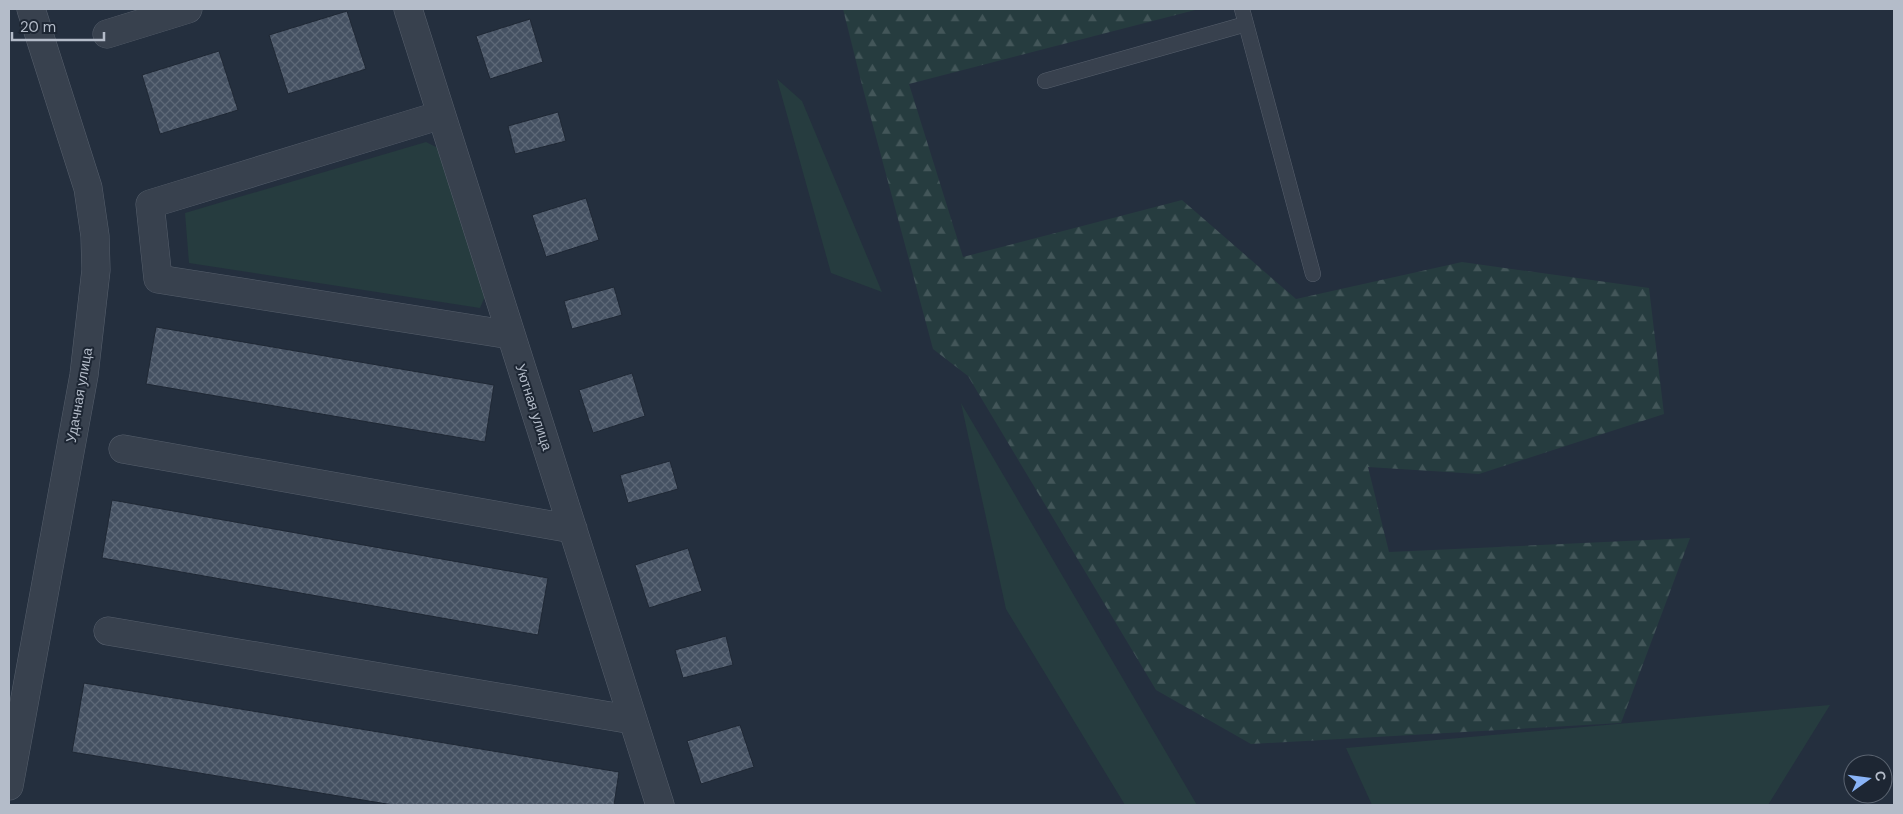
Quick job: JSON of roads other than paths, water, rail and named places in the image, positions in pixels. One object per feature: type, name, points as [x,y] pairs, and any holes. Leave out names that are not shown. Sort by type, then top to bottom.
[{"type":"street","name":"Удачная улица","points":[[9,786],[84,375],[96,270],[95,236],[88,188],[31,9]]},
{"type":"street","points":[[107,34],[188,9]]},
{"type":"street","name":"Уютная улица","points":[[408,9],[660,805]]},
{"type":"street","points":[[441,115],[150,204],[158,279],[511,336]]},
{"type":"street","points":[[123,449],[573,529]]},
{"type":"street","points":[[108,631],[634,720]]},
{"type":"lane","points":[[1242,9],[1313,274]]},
{"type":"lane","points":[[1045,81],[1246,24]]}]
